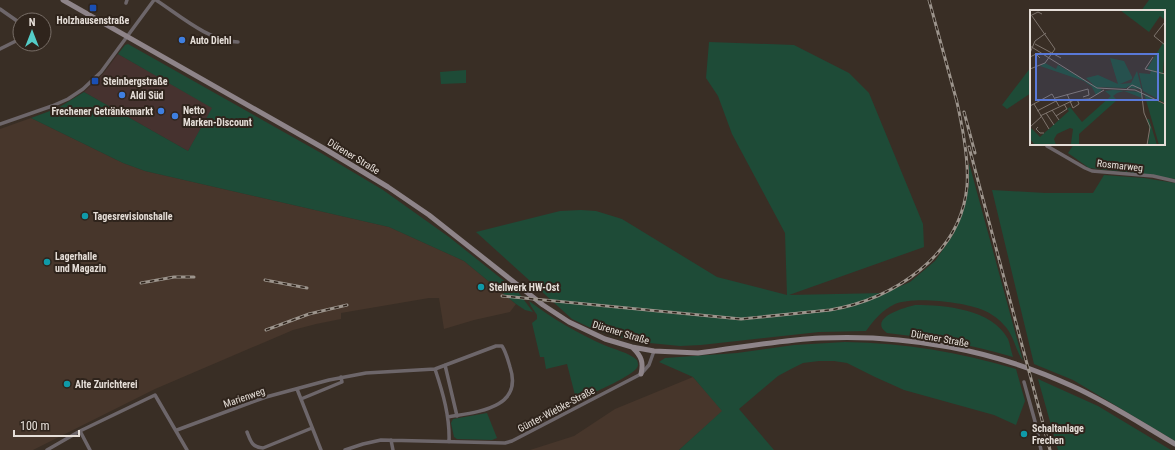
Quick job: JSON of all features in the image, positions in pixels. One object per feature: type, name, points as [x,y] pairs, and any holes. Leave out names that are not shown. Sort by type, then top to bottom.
[{"type":"main road","name":"Dürener Straße","points":[[63,0],[325,149],[388,187],[428,215],[543,305],[569,322],[605,339],[632,347],[654,351],[698,353],[784,341],[822,338],[892,339],[953,348],[992,357],[1034,370],[1072,386],[1099,399],[1175,444]]},
{"type":"main road","points":[[632,347],[640,355],[642,361],[641,374]]},
{"type":"street","points":[[0,124],[52,106],[68,99],[83,89],[101,72],[155,0],[208,34],[226,42],[238,42]]},
{"type":"street","points":[[0,8],[12,17]]},
{"type":"street","points":[[0,49],[12,43]]},
{"type":"street","name":"Rosmarweg","points":[[1048,145],[1047,146],[1092,171],[1152,176],[1175,180]]},
{"type":"street","name":"Marienweg","points":[[177,430],[266,397],[319,383],[378,372],[435,369],[500,346],[504,349],[513,376],[511,390],[497,406],[480,412],[457,416]]},
{"type":"street","name":"Günter-Wiebke-Straße","points":[[345,450],[372,441],[391,440],[499,444],[512,441],[641,374],[649,365],[654,351]]},
{"type":"street","points":[[445,365],[457,416],[448,417]]},
{"type":"street","points":[[435,369],[442,389],[448,417],[449,442]]},
{"type":"street","name":"Marienweg","points":[[301,399],[342,382],[341,378]]},
{"type":"street","points":[[1024,382],[1036,425],[1041,450]]},
{"type":"street","points":[[319,383],[321,390]]},
{"type":"street","points":[[442,389],[450,387]]},
{"type":"street","points":[[297,389],[321,450]]},
{"type":"street","points":[[47,450],[80,431],[155,394],[177,430],[187,450]]},
{"type":"street","points":[[247,432],[253,445],[257,448],[263,448],[312,428]]},
{"type":"street","points":[[80,431],[90,450]]},
{"type":"street","points":[[391,440],[393,450]]},
{"type":"shaded area","points":[[118,54],[213,108],[188,151],[84,92],[103,74]]},
{"type":"shaded area","points":[[31,118],[123,163],[145,171],[389,227],[464,261],[516,304],[510,312],[474,320],[444,329],[439,298],[429,298],[341,313],[341,319],[293,330],[155,389],[33,450],[0,450],[0,129]]},
{"type":"shaded area","points":[[693,377],[723,411],[679,450],[530,450],[574,436],[615,409]]},
{"type":"green space","points":[[1149,0],[1175,0],[1175,179],[1089,168],[1068,153],[1073,145],[1165,145],[1165,10],[1142,10]]},
{"type":"green space","points":[[709,42],[794,45],[849,73],[869,93],[923,224],[924,247],[789,295],[885,293],[910,282],[935,261],[953,235],[965,205],[969,185],[969,163],[1023,361],[1010,333],[999,320],[991,314],[975,307],[952,302],[926,300],[914,300],[895,304],[886,309],[866,331],[819,332],[701,345],[680,346],[639,342],[593,329],[572,319],[476,232],[560,211],[596,211],[622,219],[717,277],[787,295],[785,233],[732,134],[718,96],[706,78]]},
{"type":"green space","points":[[128,44],[321,153],[383,190],[449,237],[518,292],[533,312],[525,310],[516,304],[464,261],[389,227],[145,171],[123,163],[31,118],[58,108],[84,92],[188,151],[212,108],[118,54],[125,45]]},
{"type":"green space","points":[[1030,68],[1030,94],[1007,109],[1002,105]]},
{"type":"green space","points":[[466,70],[466,83],[441,84],[440,72]]},
{"type":"green space","points":[[1104,175],[1144,178],[1175,183],[1175,441],[1073,380],[1034,364],[992,190],[1045,193],[1093,193]]},
{"type":"green space","points":[[529,301],[556,320],[584,336],[633,357],[637,360],[637,368],[601,390],[579,399],[575,395],[567,364],[546,369],[544,357],[540,357],[532,323],[537,319],[537,315]]},
{"type":"green space","points":[[915,305],[953,308],[979,315],[991,321],[1001,329],[1008,339],[1013,357],[981,348],[950,342],[887,333],[882,329],[881,323],[893,312]]},
{"type":"green space","points":[[845,342],[911,346],[952,353],[1016,369],[1025,401],[1016,425],[994,415],[904,390],[847,363],[819,361],[803,363],[778,376],[739,409],[774,450],[679,450],[722,411],[693,377],[659,362],[665,358],[737,353],[794,345]]},
{"type":"green space","points":[[1038,379],[1098,406],[1171,450],[1058,450]]},
{"type":"green space","points":[[487,413],[497,438],[492,440],[457,439],[454,437],[451,423],[453,419]]},
{"type":"railway","points":[[929,0],[957,102]]},
{"type":"railway","points":[[502,296],[741,319],[830,310],[878,296],[900,284],[920,270],[938,253],[952,233],[962,211],[967,186],[967,165],[963,130],[956,98]]},
{"type":"railway","points":[[964,112],[975,153]]},
{"type":"railway","points":[[969,147],[1050,450]]},
{"type":"railway","points":[[141,283],[174,277],[194,277]]},
{"type":"railway","points":[[265,280],[307,288]]},
{"type":"railway","points":[[266,330],[309,314],[347,305]]},
{"type":"place","name":"Holzhausenstraße","points":[[93,8]]},
{"type":"place","name":"Auto Diehl","points":[[182,40]]},
{"type":"place","name":"Steinbergstraße","points":[[95,81]]},
{"type":"place","name":"Aldi Süd","points":[[122,95]]},
{"type":"place","name":"Frechener Getränkemarkt","points":[[161,111]]},
{"type":"place","name":"Netto Marken-Discount","points":[[175,116]]},
{"type":"place","name":"Tagesrevisionshalle","points":[[85,216]]},
{"type":"place","name":"Lagerhalle und Magazin","points":[[47,262]]},
{"type":"place","name":"Stellwerk HW-Ost","points":[[481,287]]},
{"type":"place","name":"Alte Zurichterei","points":[[67,384]]},
{"type":"place","name":"Schaltanlage Frechen","points":[[1024,434]]}]
